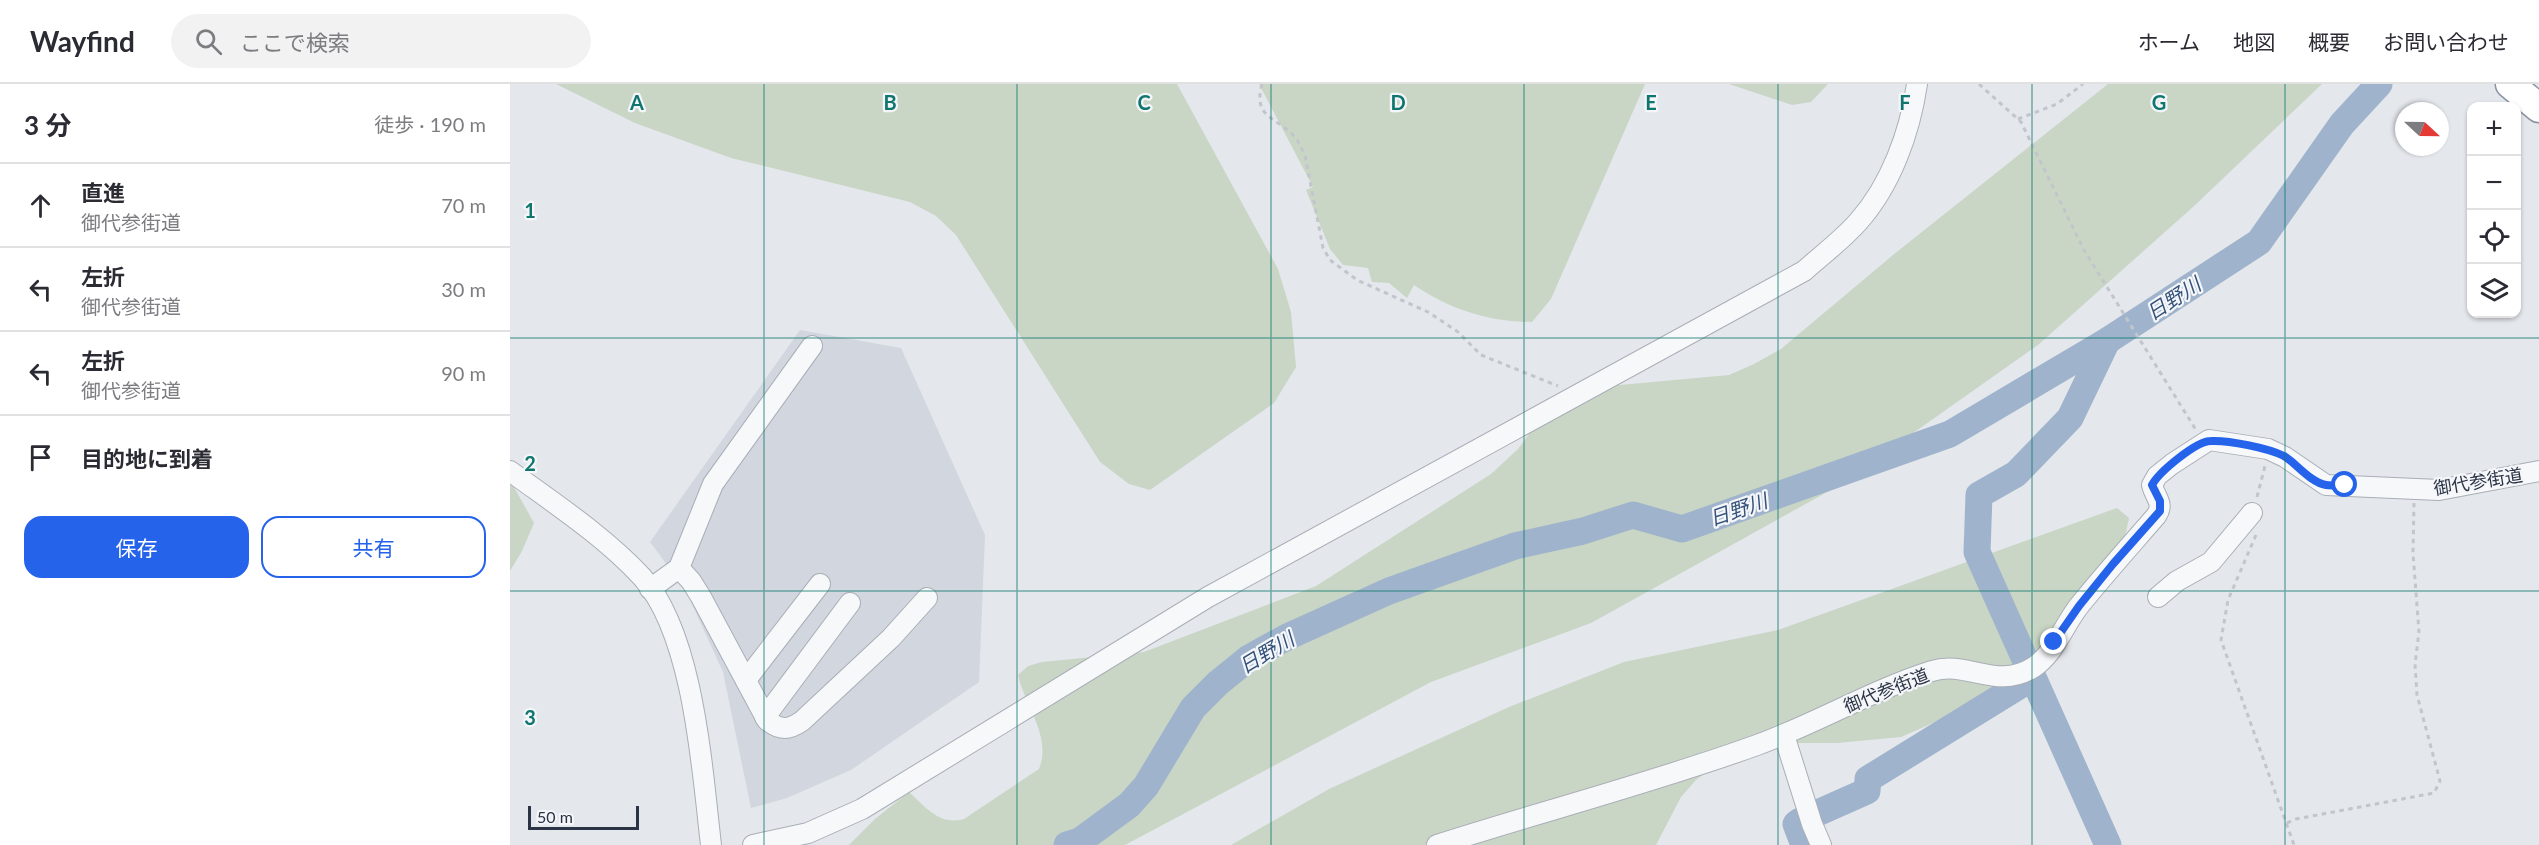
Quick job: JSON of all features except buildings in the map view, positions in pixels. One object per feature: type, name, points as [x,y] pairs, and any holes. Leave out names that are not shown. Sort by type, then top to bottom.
[{"type":"street","points":[[753,845],[808,832],[862,809],[1208,597],[1803,271],[1842,238],[1859,220],[1885,182],[1907,132],[1917,84]]},
{"type":"street","points":[[650,589],[679,568],[713,484],[812,346]]},
{"type":"street","name":"御代参街道","points":[[1437,845],[1718,759],[1784,735],[1874,692],[1936,670],[1952,669],[2002,678],[2030,669],[2046,657],[2073,614],[2160,511],[2160,501],[2152,485],[2157,476],[2191,450],[2209,440],[2268,449],[2286,457],[2326,485],[2439,490],[2539,471]]},
{"type":"street","points":[[510,471],[621,556],[644,579],[663,612],[681,653],[694,712],[711,845]]},
{"type":"street","points":[[2158,597],[2177,581],[2211,562],[2252,513]]},
{"type":"street","points":[[679,568],[691,580],[765,717],[782,729],[792,728],[802,721],[891,638],[927,598]]},
{"type":"street","points":[[746,680],[820,584]]},
{"type":"street","points":[[765,717],[850,603]]},
{"type":"street","points":[[1784,735],[1812,824],[1821,845]]},
{"type":"path","points":[[1262,84],[1259,100],[1263,113],[1293,134],[1305,155],[1323,248],[1330,260],[1357,280],[1428,312],[1458,332],[1481,355],[1579,394]]},
{"type":"path","points":[[1979,84],[2018,119],[2084,250],[2184,412]]},
{"type":"path","points":[[2018,119],[2057,104],[2083,84]]},
{"type":"path","points":[[2268,449],[2263,480],[2252,513],[2256,523],[2256,536],[2228,600],[2221,640],[2294,845]]},
{"type":"path","points":[[2286,823],[2296,819],[2434,793],[2440,781],[2416,685],[2415,664],[2419,632],[2413,553],[2414,489]]},
{"type":"shaded area","points":[[800,330],[901,348],[985,535],[979,682],[851,770],[787,798],[751,808],[723,672],[685,589],[650,542]]},
{"type":"green space","points":[[556,84],[1177,84],[1278,269],[1291,312],[1296,367],[1274,403],[1150,490],[1129,484],[1100,462],[956,235],[936,216],[910,202],[731,158],[635,123]]},
{"type":"green space","points":[[1259,84],[1645,84],[1551,299],[1532,322],[1485,317],[1441,301],[1414,285],[1407,298],[1389,283],[1372,282],[1368,268],[1343,265],[1330,249],[1306,190],[1313,187]]},
{"type":"green space","points":[[1729,84],[1828,84],[1811,102],[1792,105]]},
{"type":"green space","points":[[2108,84],[2322,84],[2193,207],[2038,345],[1838,486],[1591,623],[1431,682],[1125,845],[849,845],[875,819],[909,792],[927,809],[940,817],[947,820],[964,819],[1039,769],[1042,757],[1040,733],[1018,675],[1028,666],[1042,662],[1144,652],[1316,586],[1491,474],[1518,449],[1534,427],[1598,387],[1729,375],[1754,364],[1781,349],[1893,255]]},
{"type":"green space","points":[[510,480],[534,523],[510,571]]},
{"type":"green space","points":[[2117,508],[2129,518],[2123,547],[2019,677],[1956,713],[1901,737],[1837,743],[1775,743],[1712,768],[1696,780],[1681,797],[1656,845],[1231,845],[1329,789],[1509,707],[1624,662],[1778,630]]},
{"type":"waterway","name":"日野川","points":[[1067,845],[1080,841],[1129,805],[1146,786],[1193,708],[1218,683],[1249,658],[1287,637],[1389,591],[1515,546],[1583,531],[1633,515],[1682,529],[1950,434],[2107,341],[2259,242],[2342,124],[2379,84]]},
{"type":"waterway","points":[[2107,341],[2070,418],[2016,474],[1979,495],[1977,552],[2108,845]]},
{"type":"waterway","points":[[1813,815],[1867,791],[1868,779],[2032,678]]},
{"type":"waterway","points":[[1800,821],[1796,824],[1804,845]]},
{"type":"route","points":[[2054,642],[2079,606],[2160,511],[2160,501],[2152,485],[2157,476],[2191,450],[2209,440],[2268,449],[2286,457],[2319,482],[2326,485],[2345,485]]}]
